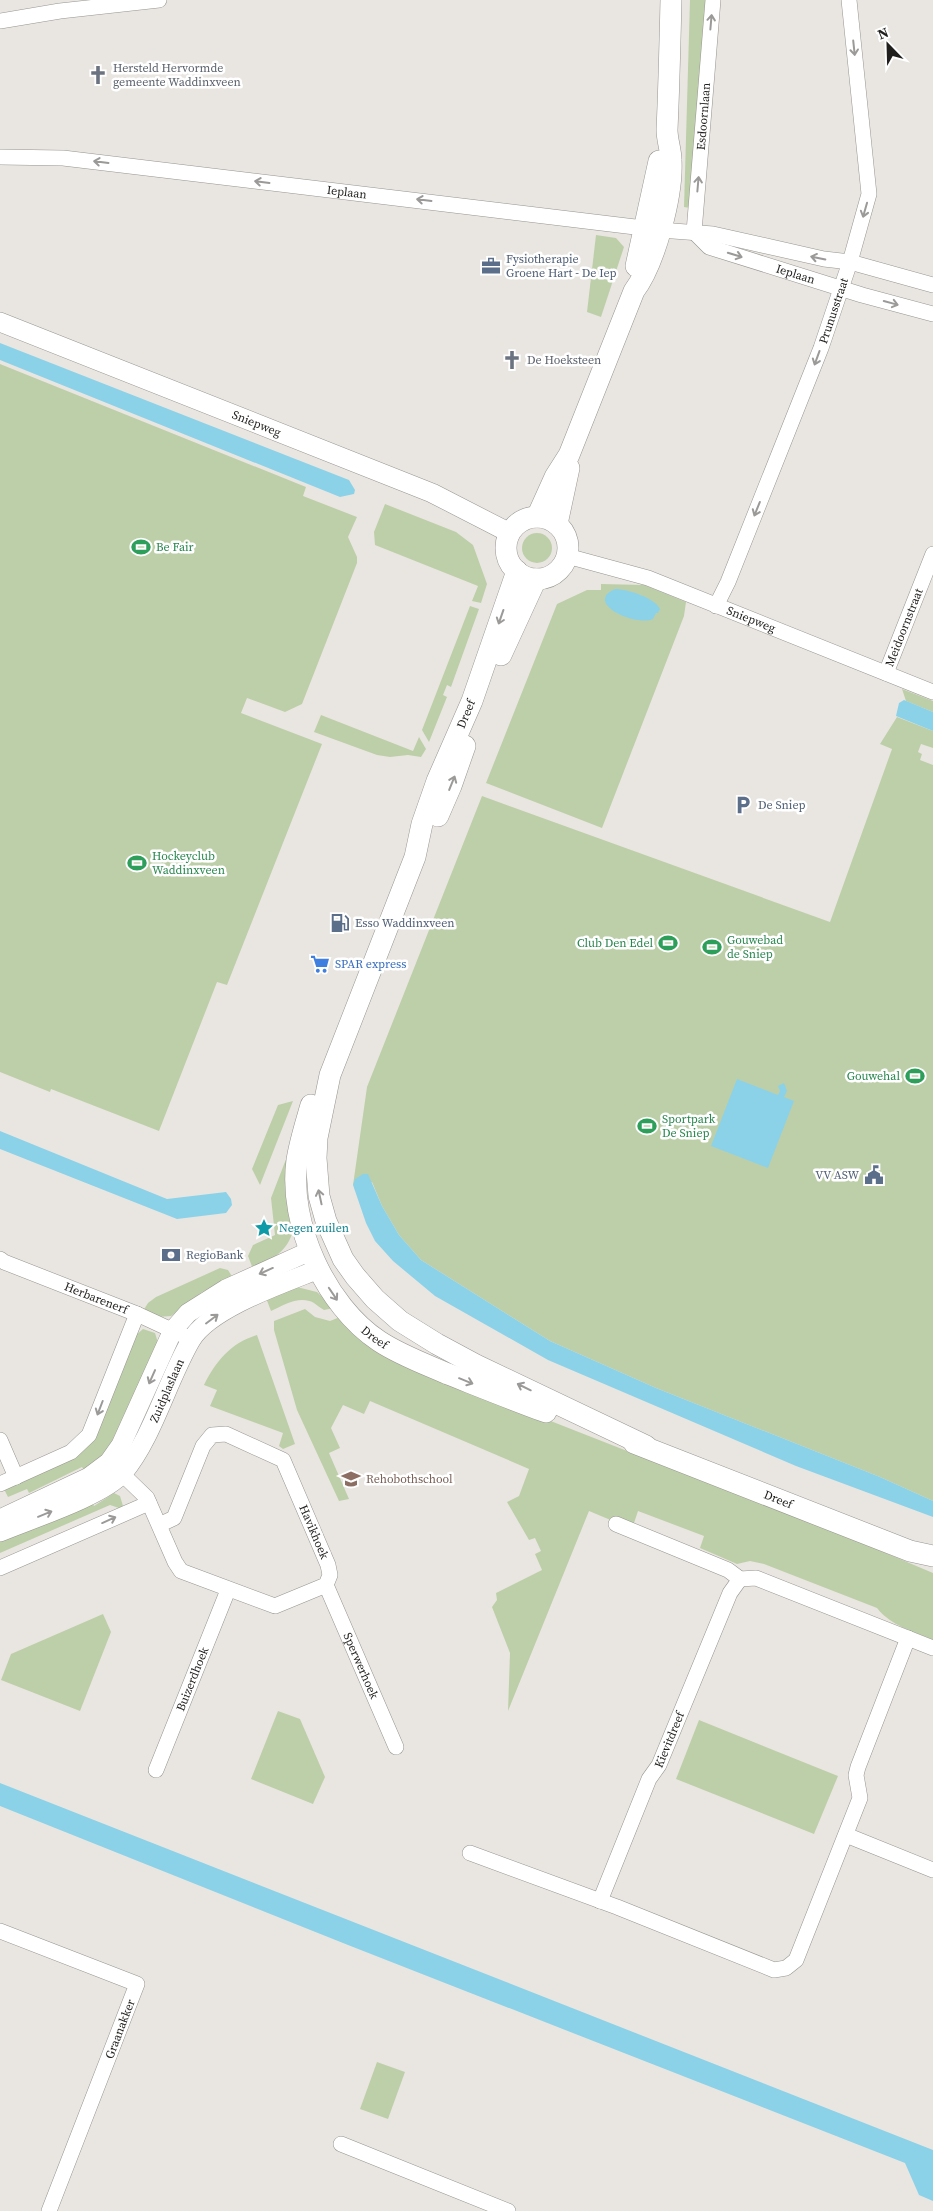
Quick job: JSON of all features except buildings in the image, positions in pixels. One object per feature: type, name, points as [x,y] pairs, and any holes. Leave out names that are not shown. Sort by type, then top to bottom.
[{"type":"main road","points":[[537,517],[555,477],[569,455],[634,291],[643,279],[652,229],[667,198],[671,161],[667,138],[671,0]]},
{"type":"main road","points":[[557,524],[569,475],[569,455]]},
{"type":"main road","points":[[537,517],[548,518],[557,524],[567,538],[567,556],[563,565],[556,573],[546,577],[526,575],[510,563],[507,553],[510,533],[521,521],[537,517]]},
{"type":"main road","name":"Dreef","points":[[526,575],[437,780],[422,824],[415,857],[330,1075],[317,1138],[316,1158],[319,1196],[326,1221],[339,1249],[375,1299],[400,1321],[437,1344],[646,1446],[910,1551],[933,1564]]},
{"type":"main road","name":"Dreef","points":[[330,1075],[313,1100],[297,1161],[297,1202],[314,1260],[332,1294],[352,1317],[379,1341],[395,1350],[442,1371],[581,1426],[646,1446]]},
{"type":"main road","name":"Zuidplaslaan","points":[[314,1260],[339,1249]]},
{"type":"main road","name":"Dreef","points":[[910,1551],[933,1556]]},
{"type":"street","points":[[0,21],[60,11],[159,0]]},
{"type":"street","name":"Esdoornlaan","points":[[694,232],[713,0]]},
{"type":"street","name":"Prunusstraat","points":[[716,606],[728,582],[813,367],[850,262],[869,194],[849,0]]},
{"type":"street","name":"Ieplaan","points":[[0,157],[63,158],[652,229],[713,234],[824,259],[850,262],[933,286]]},
{"type":"street","name":"Ieplaan","points":[[694,232],[709,247],[840,289],[933,314]]},
{"type":"street","name":"Sniepweg","points":[[0,322],[432,492],[510,533]]},
{"type":"street","name":"Meidoornstraat","points":[[886,673],[933,554]]},
{"type":"street","name":"Sniepweg","points":[[567,556],[648,578],[933,692]]},
{"type":"street","name":"Zuidplaslaan","points":[[116,1468],[121,1445],[173,1330],[188,1313],[226,1289],[314,1260]]},
{"type":"street","name":"Zuidplaslaan","points":[[0,1532],[92,1495],[116,1468],[136,1453],[191,1339],[206,1324],[225,1310],[314,1260]]},
{"type":"street","name":"Herbarenerf","points":[[1,1262],[137,1314],[191,1339]]},
{"type":"street","points":[[0,1484],[71,1452],[89,1435],[137,1314]]},
{"type":"street","name":"Havikhoek","points":[[159,1525],[174,1518],[203,1446],[212,1435],[226,1434],[283,1460],[328,1565],[330,1576],[326,1585]]},
{"type":"street","points":[[0,1440],[16,1477]]},
{"type":"street","points":[[116,1468],[149,1502],[175,1562],[181,1571],[275,1606],[326,1585]]},
{"type":"street","name":"Zuidplaslaan","points":[[0,1519],[89,1477],[116,1468]]},
{"type":"street","points":[[0,1568],[149,1502]]},
{"type":"street","points":[[616,1524],[728,1570],[740,1579],[756,1578],[933,1648]]},
{"type":"street","name":"Kievitdreef","points":[[600,1902],[648,1779],[659,1765],[730,1593],[740,1579]]},
{"type":"street","name":"Sperwerhoek","points":[[326,1585],[396,1747]]},
{"type":"street","name":"Buizerdhoek","points":[[156,1770],[228,1590]]},
{"type":"street","points":[[470,1853],[774,1970],[786,1968],[796,1960],[860,1798],[856,1774],[858,1767],[908,1638]]},
{"type":"street","points":[[846,1835],[933,1870]]},
{"type":"street","name":"Graanakker","points":[[0,1931],[138,1984],[49,2211]]},
{"type":"street","points":[[341,2144],[508,2211]]},
{"type":"green space","points":[[690,0],[706,0],[690,208],[684,207]]},
{"type":"green space","points":[[596,235],[616,238],[624,247],[601,317],[587,312]]},
{"type":"green space","points":[[0,364],[306,487],[303,496],[357,517],[348,537],[357,557],[357,563],[302,704],[285,712],[247,698],[241,713],[322,744],[227,985],[217,982],[159,1131],[51,1089],[50,1092],[0,1072]]},
{"type":"green space","points":[[385,504],[456,532],[473,545],[487,584],[481,603],[472,601],[478,586],[375,545],[374,532]]},
{"type":"green space","points":[[537,533],[548,537],[552,548],[548,559],[537,563],[526,559],[522,548],[526,537]]},
{"type":"green space","points":[[601,584],[644,585],[686,602],[684,616],[602,828],[486,783],[557,604],[587,590],[601,590]]},
{"type":"green space","points":[[470,606],[479,609],[451,687],[447,685],[443,695],[447,697],[429,742],[422,730]]},
{"type":"green space","points":[[902,689],[933,701],[933,712],[906,701]]},
{"type":"green space","points":[[321,715],[413,751],[419,737],[426,749],[421,757],[377,755],[314,732]]},
{"type":"green space","name":"Sportpark De Sniep","points":[[897,717],[933,731],[933,748],[921,744],[918,752],[922,754],[920,760],[933,765],[933,1501],[880,1477],[656,1388],[550,1341],[421,1260],[399,1235],[382,1206],[372,1182],[353,1185],[367,1087],[482,796],[830,922],[892,749],[880,744]]},
{"type":"green space","points":[[293,1101],[260,1185],[252,1169],[278,1105]]},
{"type":"green space","points":[[295,1136],[292,1234],[281,1251],[253,1269],[248,1256],[253,1245],[275,1235],[271,1198]]},
{"type":"green space","points":[[220,1268],[228,1270],[233,1278],[202,1292],[171,1316],[158,1317],[143,1311],[148,1303],[156,1297]]},
{"type":"green space","points":[[297,1287],[317,1292],[334,1308],[324,1310],[309,1301],[298,1300],[271,1311],[266,1298]]},
{"type":"green space","points":[[305,1309],[315,1317],[330,1321],[340,1317],[423,1371],[869,1546],[933,1573],[933,1640],[896,1624],[877,1608],[764,1564],[750,1561],[737,1564],[700,1548],[704,1536],[638,1511],[632,1529],[589,1511],[508,1711],[510,1653],[492,1607],[497,1600],[496,1593],[542,1570],[535,1554],[541,1551],[535,1538],[529,1540],[507,1502],[519,1496],[529,1469],[370,1401],[364,1414],[343,1405],[331,1428],[340,1448],[329,1453],[349,1499],[339,1501],[297,1410],[274,1330],[274,1321]]},
{"type":"green space","points":[[143,1329],[155,1333],[159,1346],[119,1439],[85,1472],[82,1467],[29,1493],[27,1489],[8,1497],[3,1487],[81,1452],[90,1444],[135,1336]]},
{"type":"green space","points":[[257,1335],[295,1444],[283,1449],[279,1446],[283,1433],[210,1406],[217,1390],[204,1385],[225,1354],[239,1343]]},
{"type":"green space","points":[[114,1493],[120,1496],[123,1506],[119,1508],[110,1505],[0,1553],[0,1537],[91,1501],[94,1506]]},
{"type":"green space","points":[[103,1614],[111,1632],[80,1711],[1,1680],[11,1654]]},
{"type":"green space","points":[[278,1711],[300,1719],[325,1777],[313,1804],[251,1779]]},
{"type":"green space","points":[[699,1720],[838,1776],[814,1834],[676,1779]]},
{"type":"green space","points":[[377,2062],[405,2072],[388,2119],[360,2109]]},
{"type":"water","points":[[0,343],[349,480],[355,490],[354,494],[340,497],[0,360]]},
{"type":"water","points":[[615,589],[640,595],[653,601],[660,609],[658,613],[656,613],[653,619],[645,621],[625,617],[616,612],[608,607],[605,601],[607,595]]},
{"type":"water","points":[[904,700],[933,712],[933,731],[896,716],[899,703]]},
{"type":"water","points":[[737,1079],[778,1095],[780,1091],[778,1086],[784,1083],[787,1091],[784,1097],[794,1101],[768,1168],[711,1146]]},
{"type":"water","points":[[0,1131],[167,1199],[226,1192],[231,1199],[232,1205],[226,1213],[177,1219],[0,1149]]},
{"type":"water","points":[[363,1174],[368,1174],[382,1206],[399,1235],[421,1260],[550,1341],[656,1388],[880,1477],[933,1501],[933,1517],[796,1466],[548,1360],[435,1296],[393,1261],[375,1241],[366,1223],[353,1185],[355,1179]]},
{"type":"water","points":[[0,1783],[933,2150],[933,2201],[919,2195],[905,2163],[348,1945],[0,1806]]},
{"type":"place","name":"Hersteld Hervormde gemeente Waddinxveen","points":[[98,75]]},
{"type":"place","name":"Fysiotherapie Groene Hart - De Iep","points":[[491,266]]},
{"type":"place","name":"De Hoeksteen","points":[[512,360]]},
{"type":"place","name":"Be Fair","points":[[141,547]]},
{"type":"place","name":"De Sniep","points":[[743,805]]},
{"type":"place","name":"Hockeyclub Waddinxveen","points":[[137,863]]},
{"type":"place","name":"Esso Waddinxveen","points":[[340,923]]},
{"type":"place","name":"Club Den Edel","points":[[668,943]]},
{"type":"place","name":"Gouwebad de Sniep","points":[[712,947]]},
{"type":"place","name":"SPAR express","points":[[320,964]]},
{"type":"place","name":"Gouwehal","points":[[915,1076]]},
{"type":"place","name":"Sportpark De Sniep","points":[[647,1126]]},
{"type":"place","name":"VV ASW","points":[[874,1175]]},
{"type":"place","name":"Negen zuilen","points":[[264,1228]]},
{"type":"place","name":"RegioBank","points":[[171,1255]]},
{"type":"place","name":"Rehobothschool","points":[[351,1479]]}]
